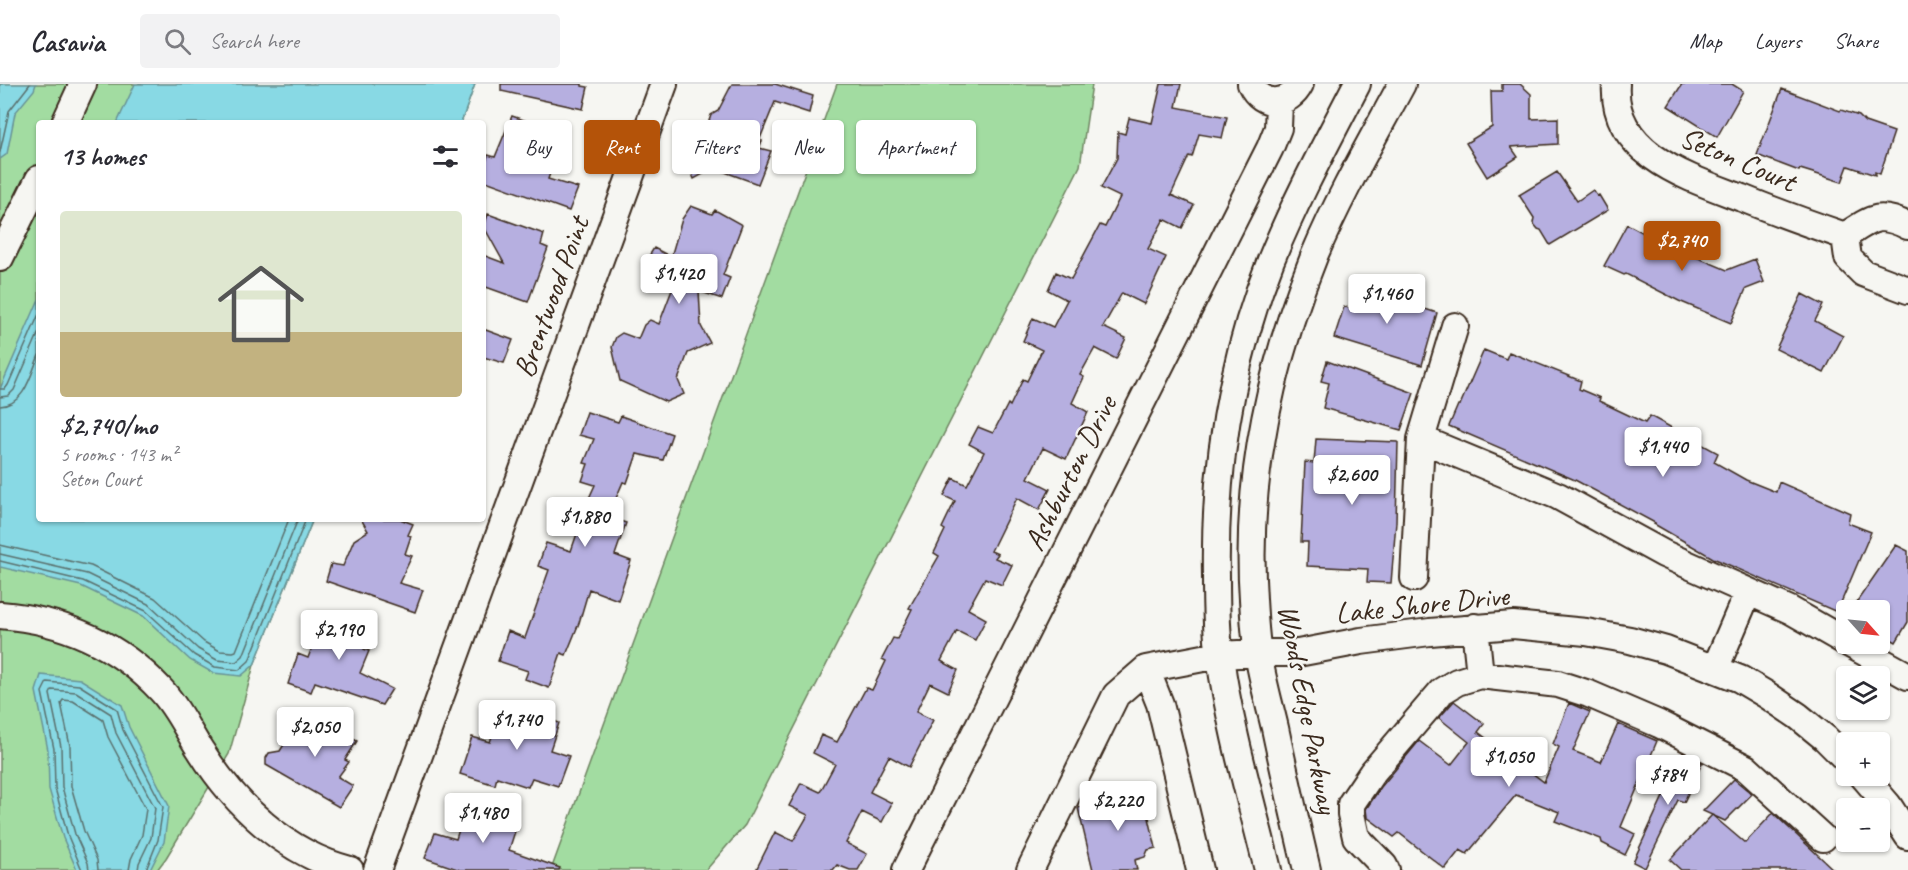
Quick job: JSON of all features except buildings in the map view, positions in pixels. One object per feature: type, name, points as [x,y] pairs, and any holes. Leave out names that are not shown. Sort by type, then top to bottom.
[{"type":"street","points":[[66,120],[83,84]]},
{"type":"street","name":"Brentwood Point","points":[[377,870],[664,84]]},
{"type":"street","points":[[1251,84],[1256,94],[1272,102],[1289,98],[1300,84]]},
{"type":"street","points":[[1268,870],[1231,720],[1220,655],[1215,545],[1217,495],[1232,392],[1251,316],[1271,260],[1299,198],[1357,84]]},
{"type":"street","name":"Woods Edge Parkway","points":[[1307,870],[1258,653],[1252,581],[1252,534],[1256,477],[1264,420],[1290,320],[1336,207],[1402,84]]},
{"type":"street","name":"Seton Court","points":[[1616,84],[1619,114],[1631,137],[1663,165],[1682,175],[1845,236]]},
{"type":"street","name":"Ashburton Drive","points":[[906,870],[1270,148],[1278,128],[1279,102]]},
{"type":"street","points":[[3,245],[36,184]]},
{"type":"street","points":[[1908,226],[1895,220],[1873,218],[1845,236],[1848,258],[1863,273],[1908,290]]},
{"type":"street","points":[[1414,578],[1421,439],[1455,326]]},
{"type":"street","points":[[1421,439],[1558,496],[1664,555],[1790,610],[1836,636]]},
{"type":"street","points":[[1715,669],[1748,592]]},
{"type":"street","points":[[0,615],[28,618],[69,629],[107,646],[138,667],[178,711],[218,777],[238,801],[258,820],[292,844],[316,858],[350,870]]},
{"type":"street","name":"Lake Shore Drive","points":[[1146,669],[1220,655],[1298,653],[1361,641],[1475,627],[1513,624],[1586,632],[1648,645],[1740,679],[1767,695],[1825,738],[1836,749]]},
{"type":"street","points":[[1475,627],[1480,675]]},
{"type":"street","points":[[1868,654],[1908,676]]},
{"type":"street","points":[[1030,870],[1116,695],[1146,669],[1160,705],[1200,870]]},
{"type":"street","points":[[1386,870],[1356,837],[1351,804],[1372,773],[1442,691],[1457,681],[1480,675],[1558,684],[1589,694],[1659,724],[1746,768],[1823,838]]},
{"type":"street","points":[[1872,786],[1908,836]]},
{"type":"green space","points":[[0,84],[475,84],[462,120],[36,120],[36,522],[312,522],[254,665],[229,754],[157,870],[0,870]]},
{"type":"green space","points":[[837,84],[1092,84],[1080,166],[745,825],[706,870],[551,870],[804,174],[844,174],[844,120],[824,120]]},
{"type":"water","points":[[0,84],[36,84],[34,90],[15,113],[7,154],[0,159]]},
{"type":"water","points":[[135,84],[475,84],[462,120],[118,120]]},
{"type":"water","points":[[36,306],[36,522],[312,522],[254,665],[241,676],[213,673],[190,660],[143,616],[81,586],[0,567],[0,389]]},
{"type":"water","points":[[41,675],[80,679],[122,705],[129,727],[169,806],[164,842],[150,870],[77,870],[63,838],[49,789],[48,750],[36,691]]}]
